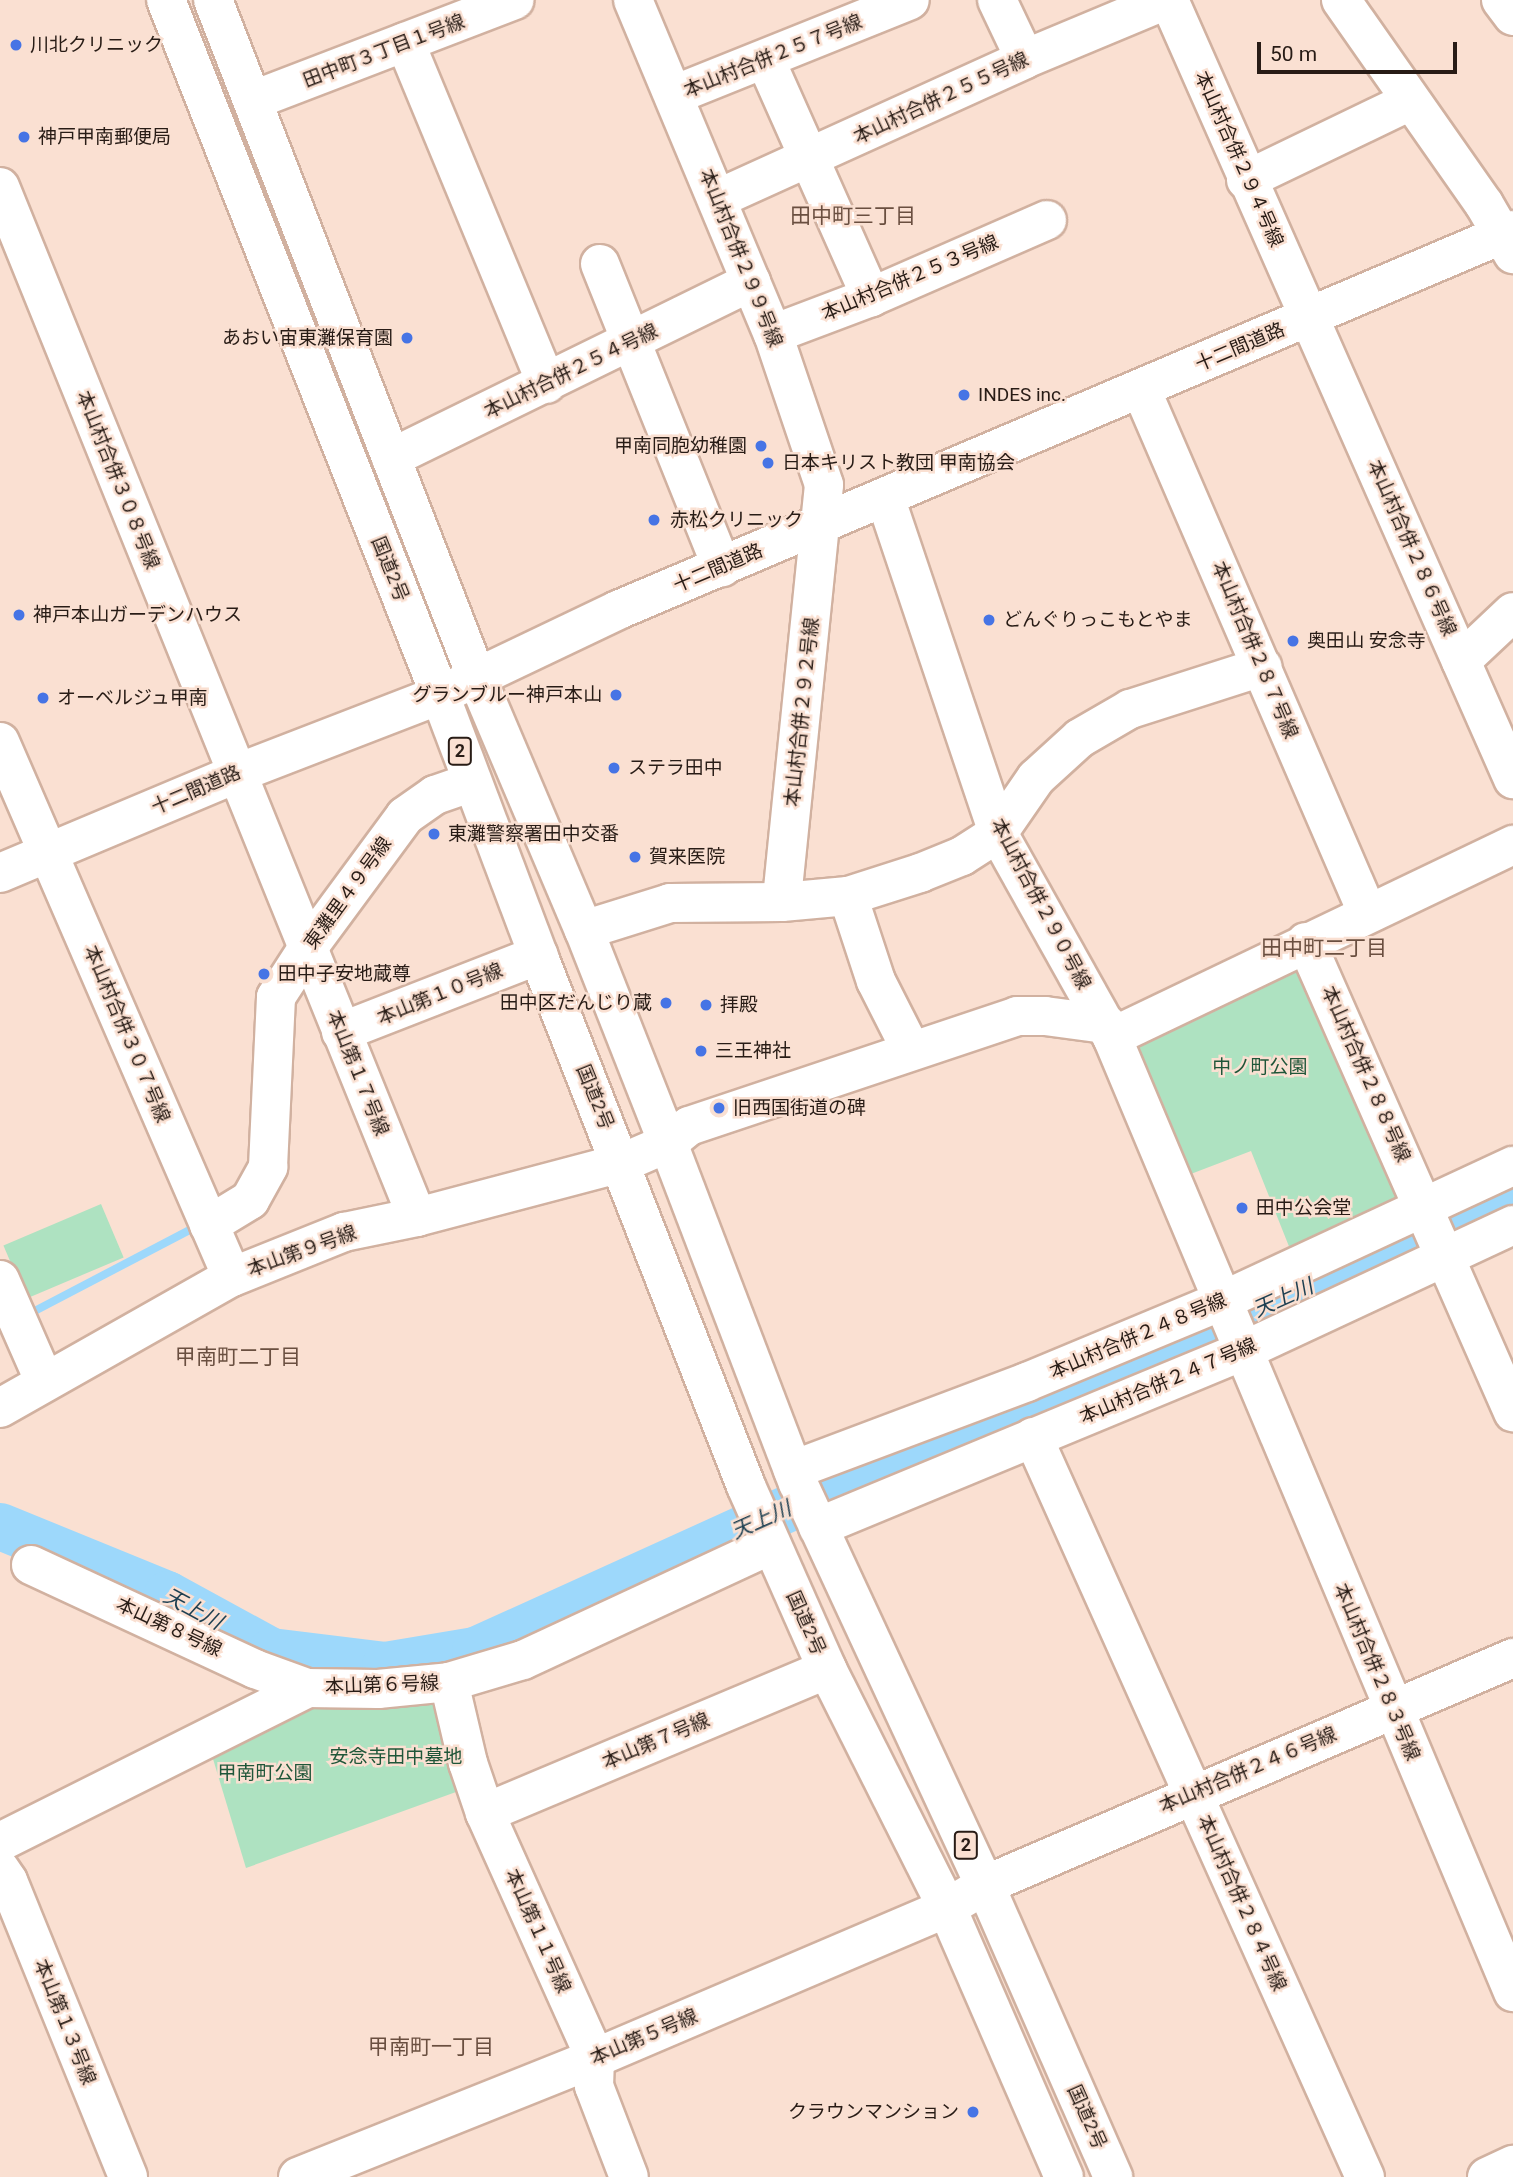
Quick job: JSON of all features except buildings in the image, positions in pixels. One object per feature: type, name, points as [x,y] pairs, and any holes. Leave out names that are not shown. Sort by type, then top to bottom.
[{"type":"main road","name":"国道2号","points":[[166,0],[764,1528],[827,1669],[947,1908],[1064,2177]]},
{"type":"main road","name":"国道2号","points":[[213,0],[476,676],[583,930],[805,1499],[985,1885],[1113,2177]]},
{"type":"main road","name":"田中町３丁目１号線","points":[[254,100],[514,0]]},
{"type":"main road","name":"本山村合併２９９号線","points":[[633,0],[773,334],[824,485],[822,523]]},
{"type":"main road","name":"本山村合併２５７号線","points":[[674,95],[910,0]]},
{"type":"main road","points":[[997,0],[1025,59]]},
{"type":"main road","name":"本山村合併２５５号線","points":[[717,199],[1025,59],[1168,0]]},
{"type":"main road","name":"本山村合併２９４号線","points":[[1168,0],[1246,180],[1311,318]]},
{"type":"main road","points":[[1341,0],[1509,240]]},
{"type":"main road","points":[[1501,0],[1513,16]]},
{"type":"main road","points":[[405,42],[547,384]]},
{"type":"main road","points":[[765,59],[871,297]]},
{"type":"main road","points":[[1246,180],[1410,101]]},
{"type":"main road","name":"本山村合併３０８号線","points":[[0,187],[235,774]]},
{"type":"main road","name":"本山村合併２５３号線","points":[[773,334],[871,297],[1047,219]]},
{"type":"main road","name":"十二間道路","points":[[0,873],[235,774],[440,695],[476,676],[822,523],[1311,318],[1509,240]]},
{"type":"main road","points":[[270,264],[309,245]]},
{"type":"main road","points":[[600,264],[722,567]]},
{"type":"main road","name":"本山村合併２５４号線","points":[[391,457],[547,384],[751,282]]},
{"type":"main road","name":"本山村合併２８６号線","points":[[1311,318],[1513,779]]},
{"type":"main road","name":"本山村合併２８７号線","points":[[1141,389],[1367,912]]},
{"type":"main road","name":"本山村合併２９０号線","points":[[885,497],[998,833],[1109,1030],[1222,1301]]},
{"type":"main road","name":"本山村合併２９２号線","points":[[782,902],[822,523]]},
{"type":"main road","points":[[1461,661],[1513,612]]},
{"type":"main road","points":[[583,930],[670,903],[782,902],[848,896],[962,856],[998,833],[1036,778],[1080,738],[1130,709],[1262,667]]},
{"type":"main road","name":"本山村合併３０７号線","points":[[0,741],[232,1277]]},
{"type":"main road","name":"本山第１７号線","points":[[235,774],[417,1217]]},
{"type":"main road","name":"東灘里４９号線","points":[[207,1220],[250,1200],[268,1167],[276,997],[307,949],[405,816],[435,795],[472,782]]},
{"type":"main road","points":[[1109,1030],[1513,845]]},
{"type":"main road","points":[[848,896],[876,981],[911,1050]]},
{"type":"main road","name":"本山村合併２８８号線","points":[[1306,942],[1513,1412]]},
{"type":"main road","name":"本山第１０号線","points":[[341,1032],[538,955]]},
{"type":"main road","name":"本山第９号線","points":[[0,1408],[44,1380],[232,1277],[344,1232],[417,1217],[622,1163],[668,1143],[689,1126],[1017,1016],[1045,1016],[1109,1030]]},
{"type":"main road","name":"本山村合併２４８号線","points":[[805,1499],[1027,1382],[1222,1301],[1513,1166]]},
{"type":"main road","name":"本山村合併２４７号線","points":[[805,1499],[1033,1437],[1243,1351],[1513,1225]]},
{"type":"main road","name":"本山村合併２８３号線","points":[[1222,1301],[1513,1992]]},
{"type":"main road","points":[[12,1307],[44,1380]]},
{"type":"main road","name":"本山村合併２８４号線","points":[[1033,1437],[1365,2177]]},
{"type":"main road","name":"本山第６号線","points":[[0,1842],[307,1688],[379,1689],[449,1682],[523,1660],[764,1528]]},
{"type":"main road","name":"本山第８号線","points":[[31,1564],[255,1669],[307,1688]]},
{"type":"main road","name":"本山村合併２４６号線","points":[[985,1885],[1513,1657]]},
{"type":"main road","name":"本山第７号線","points":[[485,1813],[827,1669]]},
{"type":"main road","name":"本山第１１号線","points":[[449,1682],[468,1763],[485,1813],[595,2058],[594,2086],[629,2177]]},
{"type":"main road","name":"本山第１３号線","points":[[4,1875],[128,2177]]},
{"type":"main road","name":"本山第５号線","points":[[298,2177],[595,2058],[947,1908],[985,1885]]},
{"type":"main road","points":[[1487,2177],[1513,2165]]},
{"type":"green space","name":"中ノ町公園","points":[[1291,961],[1307,967],[1406,1197],[1294,1259],[1251,1151],[1183,1177],[1130,1052],[1134,1037]]},
{"type":"green space","points":[[101,1204],[124,1257],[26,1299],[3,1245]]},
{"type":"green space","points":[[438,1697],[456,1792],[246,1868],[210,1749],[312,1701]]},
{"type":"waterway","name":"天上川","points":[[0,1526],[167,1594],[271,1651],[385,1665],[475,1650],[825,1491],[1259,1309],[1513,1193]]},
{"type":"waterway","points":[[27,1315],[199,1225]]},
{"type":"place","name":"川北クリニック","points":[[16,45]]},
{"type":"place","name":"神戸甲南郵便局","points":[[24,137]]},
{"type":"place","name":"あおい宙東灘保育園","points":[[407,338]]},
{"type":"place","name":"INDES inc.","points":[[964,395]]},
{"type":"place","name":"甲南同胞幼稚園","points":[[761,446]]},
{"type":"place","name":"日本キリスト教団 甲南協会","points":[[768,463]]},
{"type":"place","name":"赤松クリニック","points":[[654,520]]},
{"type":"place","name":"神戸本山ガーデンハウス","points":[[19,615]]},
{"type":"place","name":"どんぐりっこもとやま","points":[[989,620]]},
{"type":"place","name":"奥田山 安念寺","points":[[1293,641]]},
{"type":"place","name":"グランブルー神戸本山","points":[[616,695]]},
{"type":"place","name":"オーベルジュ甲南","points":[[43,698]]},
{"type":"place","name":"ステラ田中","points":[[614,768]]},
{"type":"place","name":"東灘警察署田中交番","points":[[434,834]]},
{"type":"place","name":"賀来医院","points":[[635,857]]},
{"type":"place","name":"田中子安地蔵尊","points":[[264,974]]},
{"type":"place","name":"田中区だんじり蔵","points":[[666,1003]]},
{"type":"place","name":"拝殿","points":[[706,1005]]},
{"type":"place","name":"三王神社","points":[[701,1051]]},
{"type":"place","name":"旧西国街道の碑","points":[[719,1108]]},
{"type":"place","name":"田中公会堂","points":[[1242,1208]]},
{"type":"place","name":"クラウンマンション","points":[[973,2112]]},
{"type":"district","name":"田中町三丁目","points":[[853,216]]},
{"type":"district","name":"田中町二丁目","points":[[1324,948]]},
{"type":"district","name":"甲南町二丁目","points":[[238,1357]]},
{"type":"district","name":"甲南町一丁目","points":[[431,2047]]},
{"type":"park label","name":"安念寺田中墓地","points":[[396,1757]]},
{"type":"park label","name":"甲南町公園","points":[[265,1773]]}]
